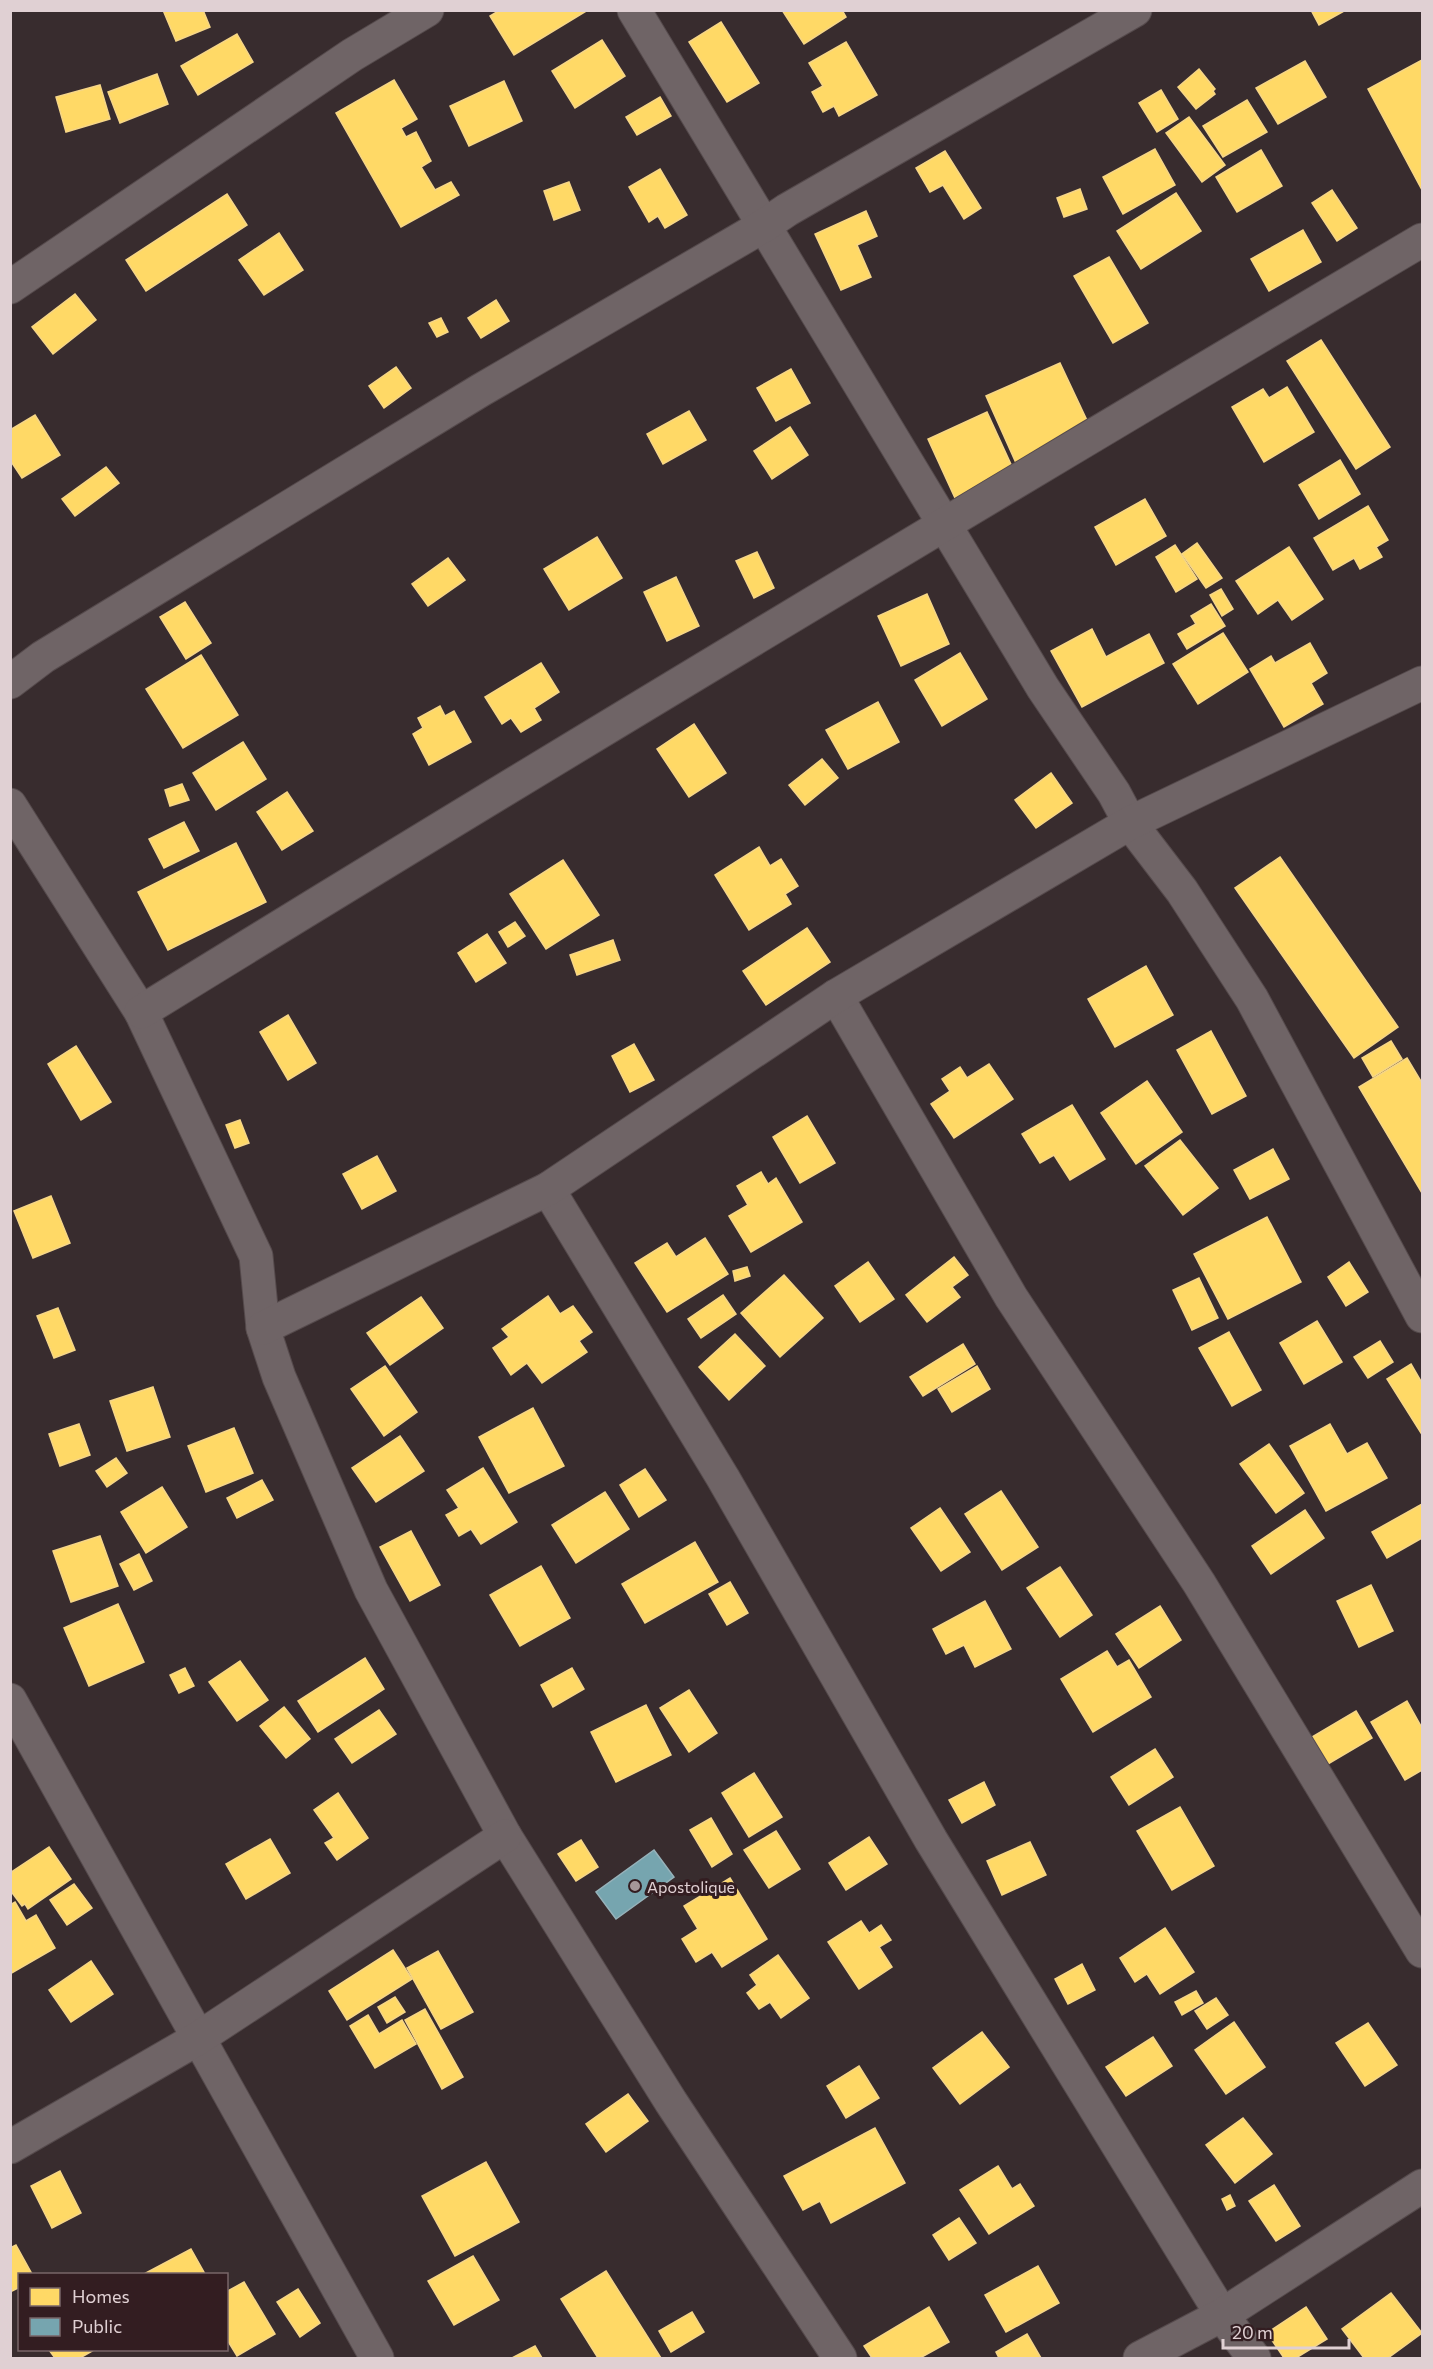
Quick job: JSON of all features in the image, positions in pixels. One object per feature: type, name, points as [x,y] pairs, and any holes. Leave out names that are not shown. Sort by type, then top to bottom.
[{"type":"street","points":[[10,287],[352,55],[427,10]]},
{"type":"street","points":[[634,10],[1043,688],[1114,793],[1130,823],[1182,891],[1252,999],[1422,1316]]},
{"type":"street","points":[[10,682],[43,657],[481,390],[787,210],[1135,10]]},
{"type":"street","points":[[141,1012],[528,773],[944,522],[1422,240]]},
{"type":"street","points":[[263,1328],[548,1190],[836,996],[1130,823],[1422,683]]},
{"type":"street","points":[[10,805],[141,1012],[256,1256],[263,1328],[279,1377],[371,1590],[505,1836],[671,2102],[840,2358]]},
{"type":"street","points":[[836,996],[1011,1297],[1199,1582],[1422,1951]]},
{"type":"street","points":[[548,1190],[723,1478],[931,1840],[1222,2315],[1254,2358]]},
{"type":"street","points":[[10,1700],[197,2039],[377,2358]]},
{"type":"street","points":[[10,2147],[197,2039],[505,1836]]},
{"type":"street","points":[[1140,2358],[1222,2315],[1422,2186]]},
{"type":"building: Homes","points":[[163,10],[203,10],[210,27],[176,41]]},
{"type":"building: Homes","points":[[500,10],[588,10],[514,55],[490,16]]},
{"type":"building: Homes","points":[[782,10],[842,10],[846,17],[804,44]]},
{"type":"building: Homes","points":[[1311,10],[1346,10],[1319,25]]},
{"type":"building: Homes","points":[[721,22],[759,83],[727,102],[689,42]]},
{"type":"building: Homes","points":[[237,34],[253,62],[198,95],[181,66]]},
{"type":"building: Homes","points":[[602,40],[625,76],[575,108],[552,71]]},
{"type":"building: Homes","points":[[846,42],[877,95],[839,116],[834,106],[823,112],[812,92],[823,86],[809,63]]},
{"type":"building: Homes","points":[[1422,60],[1422,190],[1368,89]]},
{"type":"building: Homes","points":[[1305,61],[1326,97],[1278,124],[1256,88]]},
{"type":"building: Homes","points":[[1199,69],[1215,89],[1213,91],[1215,94],[1196,109],[1178,87]]},
{"type":"building: Homes","points":[[157,74],[168,104],[120,123],[108,92]]},
{"type":"building: Homes","points":[[394,80],[417,119],[401,128],[406,137],[416,132],[431,161],[421,167],[435,190],[451,182],[459,195],[401,227],[336,113]]},
{"type":"building: Homes","points":[[504,81],[522,121],[469,146],[450,106]]},
{"type":"building: Homes","points":[[100,85],[110,119],[66,132],[56,97]]},
{"type":"building: Homes","points":[[1161,90],[1178,119],[1157,132],[1139,103]]},
{"type":"building: Homes","points":[[660,97],[671,116],[637,135],[626,117]]},
{"type":"building: Homes","points":[[1247,100],[1267,132],[1223,157],[1203,126]]},
{"type":"building: Homes","points":[[1189,117],[1225,165],[1202,182],[1166,133]]},
{"type":"building: Homes","points":[[1155,149],[1175,185],[1123,214],[1103,177]]},
{"type":"building: Homes","points":[[1261,150],[1282,186],[1237,212],[1216,177]]},
{"type":"building: Homes","points":[[945,151],[981,208],[964,219],[943,185],[930,192],[916,168]]},
{"type":"building: Homes","points":[[660,169],[687,215],[665,228],[658,216],[649,222],[629,187]]},
{"type":"building: Homes","points":[[569,182],[580,210],[554,220],[544,191]]},
{"type":"building: Homes","points":[[1080,189],[1087,209],[1064,217],[1057,198]]},
{"type":"building: Homes","points":[[1332,190],[1357,228],[1337,241],[1312,203]]},
{"type":"building: Homes","points":[[1176,193],[1201,231],[1141,269],[1117,231]]},
{"type":"building: Homes","points":[[227,194],[247,225],[146,291],[126,260]]},
{"type":"building: Homes","points":[[866,211],[877,236],[857,245],[871,277],[841,290],[815,234]]},
{"type":"building: Homes","points":[[1303,230],[1321,262],[1269,291],[1251,259]]},
{"type":"building: Homes","points":[[279,233],[303,270],[264,295],[239,260]]},
{"type":"building: Homes","points":[[1109,257],[1148,323],[1113,343],[1074,276]]},
{"type":"building: Homes","points":[[75,294],[96,320],[53,354],[32,327]]},
{"type":"building: Homes","points":[[496,300],[509,321],[481,338],[468,318]]},
{"type":"building: Homes","points":[[441,318],[448,332],[437,337],[429,323]]},
{"type":"building: Homes","points":[[1321,340],[1390,447],[1356,469],[1287,361]]},
{"type":"building: Homes","points":[[1060,363],[1091,429],[1016,463],[986,396]]},
{"type":"building: Homes","points":[[396,367],[411,388],[384,408],[369,386]]},
{"type":"building: Homes","points":[[791,369],[810,403],[776,421],[757,388]]},
{"type":"building: Homes","points":[[1287,387],[1314,432],[1264,462],[1232,407],[1263,389],[1269,398]]},
{"type":"building: Homes","points":[[689,411],[706,440],[663,464],[647,434]]},
{"type":"building: Homes","points":[[987,412],[1014,471],[955,498],[928,439]]},
{"type":"building: Homes","points":[[35,415],[60,455],[22,478],[10,460],[10,430]]},
{"type":"building: Homes","points":[[790,427],[808,455],[772,479],[754,451]]},
{"type":"building: Homes","points":[[1340,460],[1360,494],[1319,519],[1299,485]]},
{"type":"building: Homes","points":[[106,467],[119,483],[75,516],[62,499]]},
{"type":"building: Homes","points":[[1145,499],[1166,536],[1116,565],[1095,527]]},
{"type":"building: Homes","points":[[1368,506],[1388,540],[1376,547],[1382,557],[1360,569],[1354,558],[1333,570],[1314,538]]},
{"type":"building: Homes","points":[[597,537],[622,578],[569,610],[544,569]]},
{"type":"building: Homes","points":[[1197,543],[1222,578],[1206,588],[1182,554]]},
{"type":"building: Homes","points":[[1175,545],[1197,579],[1176,592],[1156,557]]},
{"type":"building: Homes","points":[[1289,547],[1323,599],[1292,620],[1278,600],[1258,614],[1236,581]]},
{"type":"building: Homes","points":[[757,552],[774,588],[754,598],[736,561]]},
{"type":"building: Homes","points":[[448,558],[465,580],[428,606],[412,584]]},
{"type":"building: Homes","points":[[676,577],[699,626],[667,641],[644,592]]},
{"type":"building: Homes","points":[[1221,589],[1233,609],[1222,616],[1210,595]]},
{"type":"building: Homes","points":[[927,594],[949,644],[901,666],[878,616]]},
{"type":"building: Homes","points":[[185,602],[211,643],[186,659],[160,617]]},
{"type":"building: Homes","points":[[1211,604],[1225,626],[1187,649],[1178,634],[1196,624],[1191,616]]},
{"type":"building: Homes","points":[[1092,629],[1106,657],[1149,634],[1164,663],[1082,707],[1051,651]]},
{"type":"building: Homes","points":[[1223,633],[1248,672],[1198,704],[1173,664]]},
{"type":"building: Homes","points":[[1310,643],[1327,673],[1311,683],[1323,704],[1284,727],[1250,669],[1271,656],[1275,663]]},
{"type":"building: Homes","points":[[960,653],[987,699],[942,726],[915,680]]},
{"type":"building: Homes","points":[[201,655],[238,715],[183,748],[146,689]]},
{"type":"building: Homes","points":[[541,663],[559,692],[534,708],[541,720],[521,732],[511,718],[502,724],[485,697]]},
{"type":"building: Homes","points":[[878,702],[899,742],[848,769],[826,730]]},
{"type":"building: Homes","points":[[440,706],[445,716],[454,711],[471,742],[429,765],[413,734],[423,728],[418,718]]},
{"type":"building: Homes","points":[[694,724],[726,773],[689,797],[657,749]]},
{"type":"building: Homes","points":[[243,742],[266,779],[216,810],[193,773]]},
{"type":"building: Homes","points":[[822,759],[838,778],[805,805],[789,785]]},
{"type":"building: Homes","points":[[1051,773],[1072,803],[1036,828],[1015,800]]},
{"type":"building: Homes","points":[[182,784],[189,800],[170,806],[165,790]]},
{"type":"building: Homes","points":[[287,792],[313,831],[282,850],[257,812]]},
{"type":"building: Homes","points":[[184,822],[199,851],[164,868],[149,839]]},
{"type":"building: Homes","points":[[236,843],[266,902],[168,950],[138,892]]},
{"type":"building: Homes","points":[[759,847],[770,866],[781,859],[798,886],[785,894],[791,904],[749,930],[715,875]]},
{"type":"building: Homes","points":[[1280,857],[1398,1027],[1354,1058],[1235,888]]},
{"type":"building: Homes","points":[[563,860],[599,915],[546,949],[510,894]]},
{"type":"building: Homes","points":[[515,922],[525,936],[508,947],[499,932]]},
{"type":"building: Homes","points":[[807,928],[830,962],[766,1005],[743,971]]},
{"type":"building: Homes","points":[[487,934],[506,963],[476,982],[458,953]]},
{"type":"building: Homes","points":[[613,940],[620,960],[577,975],[570,955]]},
{"type":"building: Homes","points":[[1146,966],[1173,1015],[1115,1047],[1088,999]]},
{"type":"building: Homes","points":[[288,1015],[316,1063],[288,1080],[260,1032]]},
{"type":"building: Homes","points":[[1211,1031],[1246,1096],[1212,1114],[1177,1050]]},
{"type":"building: Homes","points":[[1391,1041],[1402,1059],[1373,1077],[1362,1058]]},
{"type":"building: Homes","points":[[634,1044],[654,1080],[630,1092],[612,1056]]},
{"type":"building: Homes","points":[[76,1046],[111,1102],[81,1120],[48,1064]]},
{"type":"building: Homes","points":[[1407,1058],[1422,1083],[1422,1193],[1359,1087]]},
{"type":"building: Homes","points":[[989,1064],[1013,1099],[954,1138],[931,1104],[950,1091],[942,1079],[960,1067],[967,1078]]},
{"type":"building: Homes","points":[[1147,1081],[1182,1132],[1136,1164],[1101,1113]]},
{"type":"building: Homes","points":[[1072,1105],[1105,1159],[1070,1180],[1054,1155],[1040,1163],[1022,1134]]},
{"type":"building: Homes","points":[[807,1116],[835,1163],[800,1183],[773,1137]]},
{"type":"building: Homes","points":[[240,1120],[249,1143],[235,1148],[226,1125]]},
{"type":"building: Homes","points":[[1180,1140],[1218,1188],[1183,1215],[1145,1166]]},
{"type":"building: Homes","points":[[1273,1149],[1289,1179],[1250,1199],[1234,1170]]},
{"type":"building: Homes","points":[[377,1156],[396,1191],[362,1209],[343,1174]]},
{"type":"building: Homes","points":[[761,1172],[768,1184],[776,1178],[802,1222],[751,1252],[729,1216],[748,1205],[737,1186]]},
{"type":"building: Homes","points":[[51,1196],[70,1243],[33,1258],[14,1211]]},
{"type":"building: Homes","points":[[1267,1217],[1301,1282],[1228,1319],[1194,1254]]},
{"type":"building: Homes","points":[[705,1238],[728,1274],[667,1312],[635,1263],[667,1243],[676,1257]]},
{"type":"building: Homes","points":[[954,1257],[968,1275],[952,1287],[960,1297],[927,1322],[906,1295]]},
{"type":"building: Homes","points":[[868,1262],[894,1299],[860,1322],[835,1286]]},
{"type":"building: Homes","points":[[1349,1262],[1368,1292],[1346,1306],[1328,1277]]},
{"type":"building: Homes","points":[[747,1267],[750,1276],[735,1281],[733,1271]]},
{"type":"building: Homes","points":[[784,1275],[823,1318],[780,1357],[741,1313]]},
{"type":"building: Homes","points":[[1199,1278],[1218,1318],[1192,1330],[1173,1290]]},
{"type":"building: Homes","points":[[723,1295],[736,1314],[701,1338],[688,1319]]},
{"type":"building: Homes","points":[[548,1296],[560,1314],[573,1306],[592,1332],[579,1341],[587,1352],[542,1383],[527,1363],[511,1375],[493,1348],[509,1337],[502,1329]]},
{"type":"building: Homes","points":[[421,1297],[443,1328],[390,1365],[367,1333]]},
{"type":"building: Homes","points":[[58,1308],[75,1350],[54,1358],[37,1316]]},
{"type":"building: Homes","points":[[1317,1321],[1342,1362],[1304,1384],[1280,1343]]},
{"type":"building: Homes","points":[[1229,1332],[1261,1390],[1232,1406],[1199,1348]]},
{"type":"building: Homes","points":[[735,1334],[765,1366],[729,1400],[699,1367]]},
{"type":"building: Homes","points":[[1380,1341],[1393,1362],[1368,1378],[1354,1357]]},
{"type":"building: Homes","points":[[963,1344],[975,1364],[923,1396],[910,1377]]},
{"type":"building: Homes","points":[[1411,1364],[1422,1383],[1421,1433],[1387,1379]]},
{"type":"building: Homes","points":[[385,1366],[417,1412],[384,1436],[351,1389]]},
{"type":"building: Homes","points":[[977,1366],[990,1389],[952,1412],[938,1389]]},
{"type":"building: Homes","points":[[153,1387],[170,1437],[127,1451],[110,1401]]},
{"type":"building: Homes","points":[[533,1408],[564,1466],[509,1493],[479,1437]]},
{"type":"building: Homes","points":[[79,1424],[90,1455],[60,1466],[49,1434]]},
{"type":"building: Homes","points":[[1330,1424],[1347,1454],[1367,1443],[1387,1478],[1326,1511],[1290,1446]]},
{"type":"building: Homes","points":[[234,1428],[253,1473],[206,1492],[188,1446]]},
{"type":"building: Homes","points":[[400,1436],[424,1471],[376,1502],[352,1468]]},
{"type":"building: Homes","points":[[1269,1444],[1304,1493],[1276,1513],[1240,1464]]},
{"type":"building: Homes","points":[[116,1458],[127,1473],[107,1487],[96,1471]]},
{"type":"building: Homes","points":[[483,1468],[517,1522],[481,1544],[471,1529],[459,1536],[446,1515],[459,1508],[447,1490]]},
{"type":"building: Homes","points":[[645,1469],[666,1500],[639,1517],[620,1485]]},
{"type":"building: Homes","points":[[262,1480],[273,1500],[237,1518],[227,1498]]},
{"type":"building: Homes","points":[[162,1487],[187,1527],[146,1553],[121,1512]]},
{"type":"building: Homes","points":[[1001,1491],[1038,1547],[1002,1570],[965,1514]]},
{"type":"building: Homes","points":[[605,1492],[629,1529],[576,1563],[552,1525]]},
{"type":"building: Homes","points":[[1422,1504],[1422,1538],[1387,1558],[1372,1532]]},
{"type":"building: Homes","points":[[940,1508],[970,1552],[941,1571],[911,1528]]},
{"type":"building: Homes","points":[[1305,1510],[1324,1538],[1271,1574],[1252,1546]]},
{"type":"building: Homes","points":[[411,1531],[440,1585],[410,1601],[380,1547]]},
{"type":"building: Homes","points":[[100,1536],[118,1586],[71,1602],[53,1551]]},
{"type":"building: Homes","points":[[695,1542],[718,1582],[645,1623],[622,1584]]},
{"type":"building: Homes","points":[[139,1554],[152,1581],[134,1590],[120,1564]]},
{"type":"building: Homes","points":[[541,1566],[570,1618],[520,1646],[490,1595]]},
{"type":"building: Homes","points":[[1060,1567],[1092,1615],[1060,1637],[1027,1588]]},
{"type":"building: Homes","points":[[730,1582],[748,1613],[727,1625],[709,1594]]},
{"type":"building: Homes","points":[[1371,1585],[1393,1631],[1359,1647],[1337,1601]]},
{"type":"building: Homes","points":[[985,1601],[1011,1649],[975,1667],[964,1645],[946,1654],[933,1629]]},
{"type":"building: Homes","points":[[118,1604],[144,1662],[89,1686],[64,1628]]},
{"type":"building: Homes","points":[[1160,1606],[1181,1640],[1139,1668],[1116,1634]]},
{"type":"building: Homes","points":[[1107,1651],[1117,1667],[1129,1660],[1151,1697],[1093,1732],[1061,1679]]},
{"type":"building: Homes","points":[[365,1658],[384,1689],[318,1732],[298,1701]]},
{"type":"building: Homes","points":[[240,1661],[268,1700],[237,1721],[209,1682]]},
{"type":"building: Homes","points":[[185,1668],[194,1686],[179,1693],[170,1675]]},
{"type":"building: Homes","points":[[572,1668],[584,1689],[553,1707],[541,1685]]},
{"type":"building: Homes","points":[[689,1690],[717,1733],[689,1752],[660,1708]]},
{"type":"building: Homes","points":[[1407,1701],[1422,1728],[1422,1770],[1405,1780],[1371,1722]]},
{"type":"building: Homes","points":[[646,1705],[671,1755],[616,1782],[591,1732]]},
{"type":"building: Homes","points":[[284,1707],[310,1739],[286,1758],[260,1726]]},
{"type":"building: Homes","points":[[379,1710],[396,1734],[352,1763],[335,1739]]},
{"type":"building: Homes","points":[[1356,1711],[1372,1738],[1328,1764],[1312,1737]]},
{"type":"building: Homes","points":[[1155,1749],[1173,1777],[1129,1805],[1111,1777]]},
{"type":"building: Homes","points":[[754,1773],[782,1817],[749,1837],[722,1793]]},
{"type":"building: Homes","points":[[984,1782],[995,1805],[962,1823],[949,1800]]},
{"type":"building: Homes","points":[[338,1793],[368,1838],[337,1860],[325,1843],[334,1838],[314,1810]]},
{"type":"building: Homes","points":[[1180,1807],[1214,1866],[1172,1890],[1137,1831]]},
{"type":"building: Homes","points":[[711,1818],[732,1854],[712,1867],[690,1830]]},
{"type":"building: Homes","points":[[776,1831],[800,1869],[769,1888],[744,1850]]},
{"type":"building: Homes","points":[[869,1837],[887,1864],[846,1890],[829,1863]]},
{"type":"building: Homes","points":[[270,1839],[290,1873],[246,1899],[226,1864]]},
{"type":"building: Homes","points":[[581,1840],[598,1867],[576,1881],[558,1854]]},
{"type":"building: Homes","points":[[1030,1842],[1046,1875],[1002,1895],[987,1861]]},
{"type":"building: Homes","points":[[49,1847],[71,1879],[28,1909],[25,1904],[22,1906],[10,1890],[10,1873]]},
{"type":"building: Homes","points":[[730,1878],[767,1939],[722,1967],[712,1952],[696,1962],[682,1939],[698,1929],[684,1906]]},
{"type":"building: Homes","points":[[74,1884],[92,1908],[67,1925],[50,1900]]},
{"type":"building: Homes","points":[[15,1902],[26,1921],[36,1915],[55,1948],[10,1974],[10,1905]]},
{"type":"building: Homes","points":[[861,1921],[869,1933],[881,1925],[891,1940],[879,1947],[892,1967],[859,1989],[828,1942]]},
{"type":"building: Homes","points":[[1165,1928],[1194,1972],[1160,1994],[1147,1974],[1135,1982],[1120,1958]]},
{"type":"building: Homes","points":[[393,1950],[412,1979],[347,2020],[329,1991]]},
{"type":"building: Homes","points":[[438,1951],[473,2012],[441,2029],[407,1968]]},
{"type":"building: Homes","points":[[778,1955],[809,1998],[781,2018],[770,2002],[759,2009],[747,1993],[757,1985],[750,1975]]},
{"type":"building: Homes","points":[[91,1961],[113,1994],[71,2022],[49,1990]]},
{"type":"building: Homes","points":[[1082,1964],[1095,1990],[1068,2004],[1055,1979]]},
{"type":"building: Homes","points":[[1196,1991],[1203,2003],[1182,2015],[1175,2002]]},
{"type":"building: Homes","points":[[395,1997],[405,2012],[387,2023],[378,2007]]},
{"type":"building: Homes","points":[[1216,1998],[1228,2015],[1207,2029],[1195,2011]]},
{"type":"building: Homes","points":[[425,2009],[463,2077],[442,2089],[405,2020]]},
{"type":"building: Homes","points":[[368,2015],[379,2034],[402,2020],[416,2044],[375,2068],[350,2026]]},
{"type":"building: Homes","points":[[1234,2022],[1265,2067],[1226,2094],[1195,2050]]},
{"type":"building: Homes","points":[[1368,2023],[1397,2065],[1365,2086],[1336,2043]]},
{"type":"building: Homes","points":[[982,2032],[1009,2067],[960,2104],[933,2068]]},
{"type":"building: Homes","points":[[1153,2037],[1172,2066],[1126,2096],[1106,2067]]},
{"type":"building: Homes","points":[[859,2066],[879,2098],[846,2118],[827,2086]]},
{"type":"building: Homes","points":[[628,2094],[648,2121],[606,2152],[586,2124]]},
{"type":"building: Homes","points":[[1243,2118],[1272,2154],[1235,2183],[1206,2145]]},
{"type":"building: Homes","points":[[875,2128],[905,2183],[831,2223],[820,2201],[803,2210],[784,2176]]},
{"type":"building: Homes","points":[[486,2162],[519,2222],[455,2256],[422,2196]]},
{"type":"building: Homes","points":[[998,2166],[1012,2189],[1020,2184],[1034,2206],[989,2234],[960,2190]]},
{"type":"building: Homes","points":[[60,2171],[81,2213],[52,2228],[31,2186]]},
{"type":"building: Homes","points":[[1274,2185],[1300,2226],[1276,2241],[1249,2201]]},
{"type":"building: Homes","points":[[1230,2195],[1235,2206],[1227,2210],[1222,2199]]},
{"type":"building: Homes","points":[[959,2218],[976,2243],[949,2260],[933,2235]]},
{"type":"building: Homes","points":[[16,2245],[31,2273],[18,2273],[18,2288],[10,2292],[10,2248]]},
{"type":"building: Homes","points":[[191,2249],[204,2273],[146,2273]]},
{"type":"building: Homes","points":[[473,2256],[499,2300],[454,2325],[428,2281]]},
{"type":"building: Homes","points":[[1038,2266],[1059,2303],[1006,2332],[985,2295]]},
{"type":"building: Homes","points":[[606,2271],[661,2358],[598,2358],[561,2299]]},
{"type":"building: Homes","points":[[244,2282],[275,2334],[237,2356],[228,2341],[228,2291]]},
{"type":"building: Homes","points":[[298,2289],[320,2323],[300,2337],[277,2302]]},
{"type":"building: Homes","points":[[1391,2293],[1422,2333],[1388,2358],[1364,2358],[1342,2329]]},
{"type":"building: Homes","points":[[929,2307],[949,2342],[920,2358],[872,2358],[864,2346]]},
{"type":"building: Homes","points":[[1306,2307],[1327,2339],[1296,2358],[1284,2358],[1267,2333]]},
{"type":"building: Homes","points":[[692,2312],[704,2332],[671,2352],[659,2331]]},
{"type":"building: Homes","points":[[1027,2334],[1041,2358],[999,2358],[996,2352]]},
{"type":"building: Homes","points":[[535,2346],[542,2358],[512,2358]]},
{"type":"building: Homes","points":[[50,2351],[92,2351],[80,2358],[55,2358]]},
{"type":"building: Public","points":[[654,1850],[674,1877],[616,1919],[596,1892]]},
{"type":"place","name":"Apostolique","points":[[635,1886]]}]
